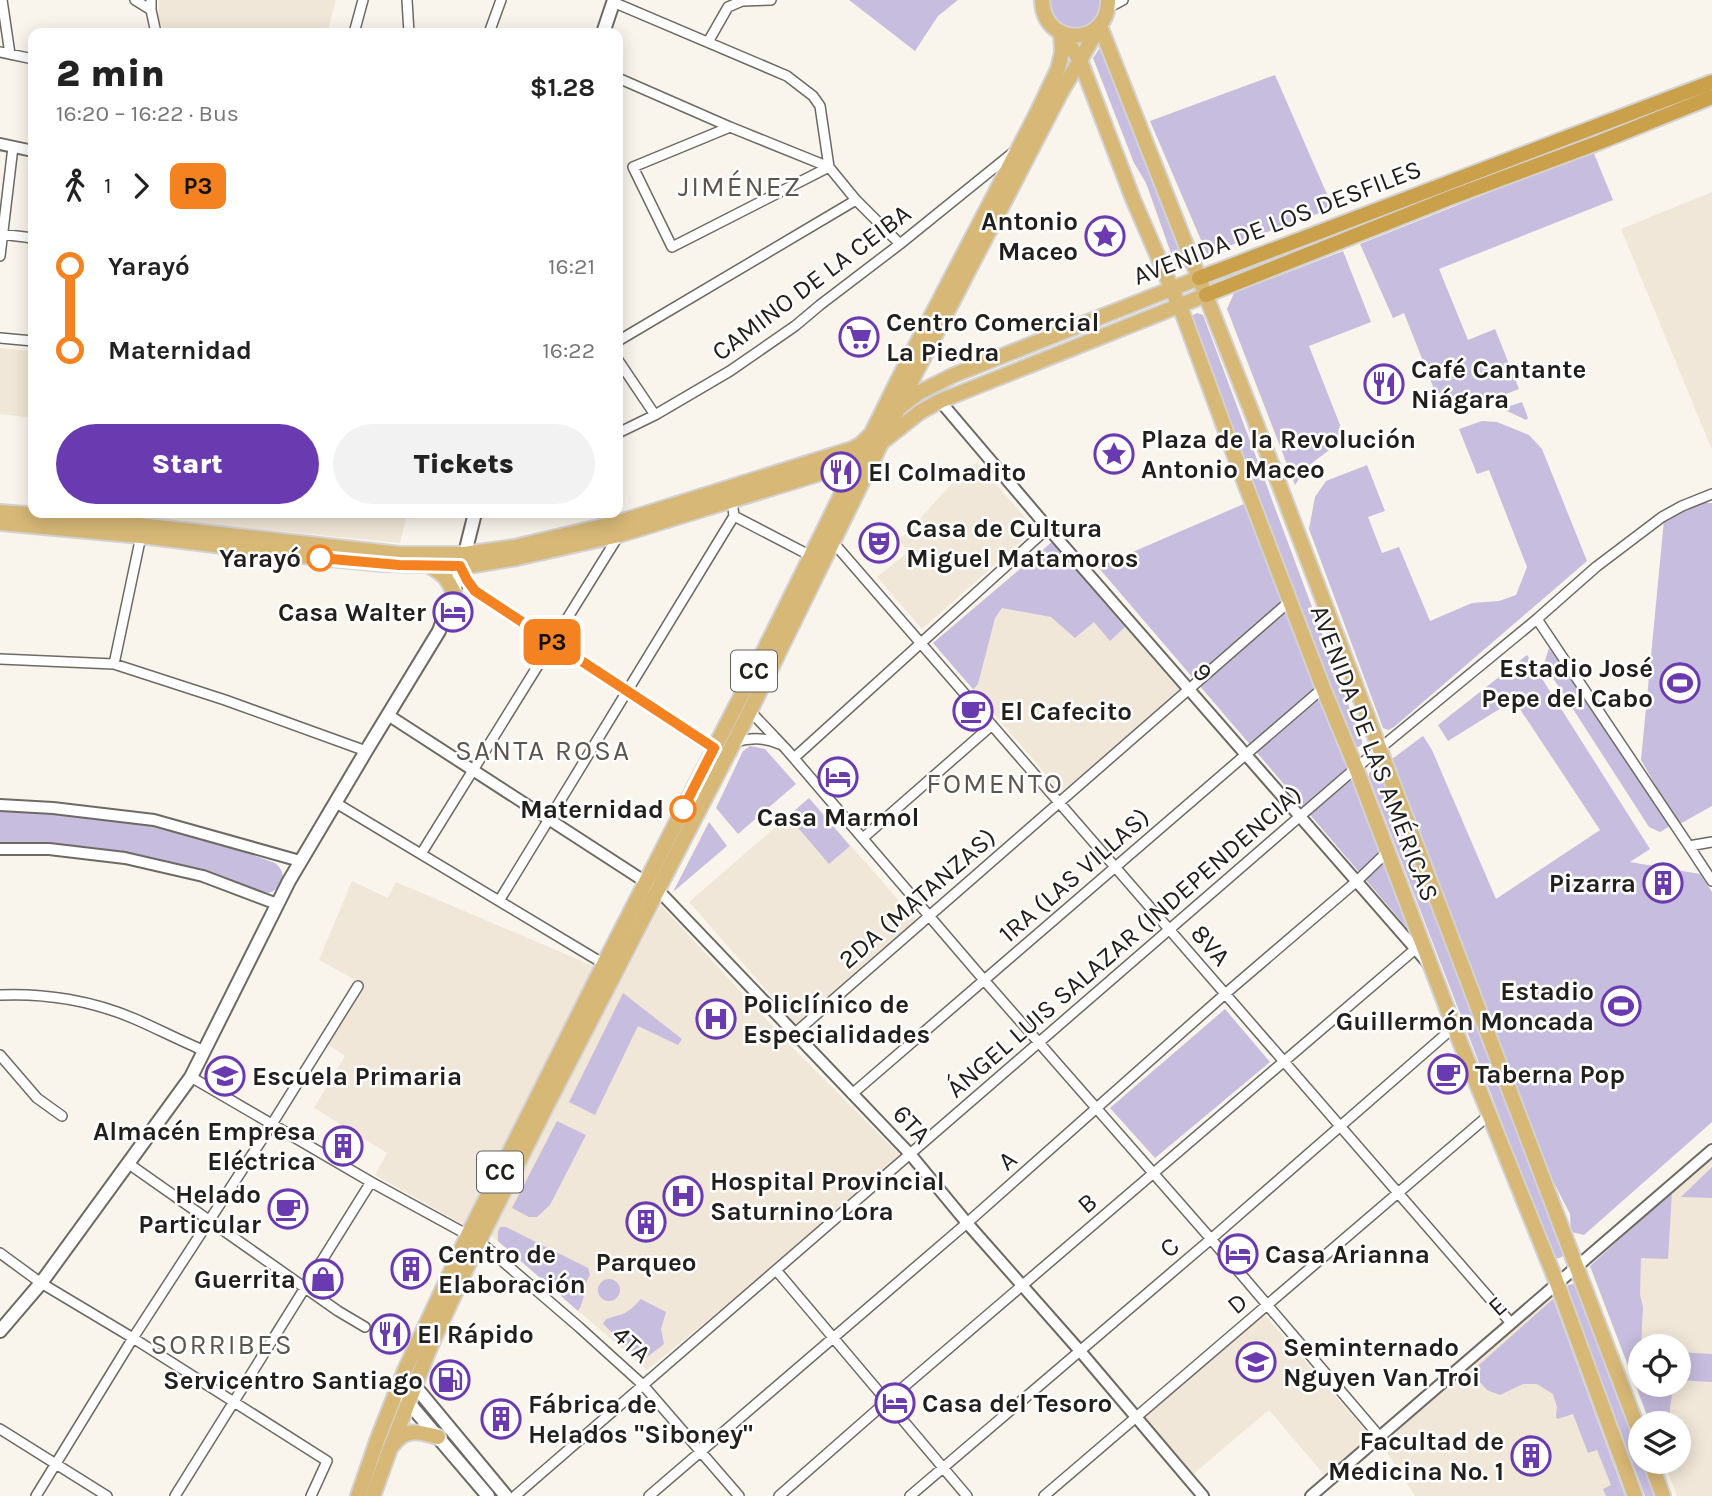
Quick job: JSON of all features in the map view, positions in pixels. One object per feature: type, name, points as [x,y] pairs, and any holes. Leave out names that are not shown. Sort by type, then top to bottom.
[{"type":"highway","name":"AVENIDA DE LOS DESFILES","points":[[1199,278],[1712,82]]},
{"type":"highway","name":"AVENIDA DE LOS DESFILES","points":[[1206,295],[1712,97]]},
{"type":"highway","points":[[1446,182],[1452,197]]},
{"type":"main road","name":"AVENIDA DE LAS AMÉRICAS","points":[[1042,0],[1047,21],[1061,33],[1080,60],[1133,199],[1180,306],[1323,688],[1388,851],[1419,945],[1433,970],[1557,1283],[1634,1496]]},
{"type":"main road","points":[[605,28],[614,1]]},
{"type":"main road","points":[[1061,33],[1073,36],[1093,31],[1100,26],[1109,3]]},
{"type":"main road","name":"AVENIDA DE LAS AMÉRICAS","points":[[1100,26],[1206,295],[1631,1411]]},
{"type":"main road","name":"CC","points":[[878,437],[898,409],[1060,94],[1100,26]]},
{"type":"main road","name":"CC","points":[[720,752],[734,742],[750,711],[828,536],[878,437],[899,378],[1058,69],[1062,52],[1061,33]]},
{"type":"main road","points":[[1060,94],[1075,86],[1082,86],[1091,92]]},
{"type":"main road","name":"AVENIDA DE LOS DESFILES","points":[[898,409],[923,390],[954,375],[1199,278]]},
{"type":"main road","name":"AVENIDA DE LOS DESFILES","points":[[878,437],[940,401],[1206,295]]},
{"type":"main road","points":[[921,362],[932,374],[954,375]]},
{"type":"main road","points":[[0,523],[76,524],[212,534],[462,560],[482,565],[619,535],[825,471],[860,459],[878,437]]},
{"type":"main road","points":[[38,518],[141,536],[320,558],[427,565],[462,560],[616,523],[852,449],[878,437]]},
{"type":"main road","name":"CC","points":[[358,1496],[378,1438],[407,1384],[416,1344],[474,1238],[720,752],[811,556],[828,536],[836,506],[860,459]]},
{"type":"main road","points":[[825,471],[836,482],[836,506]]},
{"type":"main road","points":[[0,512],[28,516]]},
{"type":"main road","points":[[0,1331],[41,1283],[191,1077],[300,861],[439,631],[454,593],[474,518]]},
{"type":"main road","points":[[427,565],[443,574],[454,593]]},
{"type":"main road","name":"CC","points":[[474,1238],[604,964],[652,886]]},
{"type":"main road","points":[[407,1384],[506,1496]]},
{"type":"main road","name":"CC","points":[[373,1496],[408,1402],[407,1384]]},
{"type":"main road","points":[[408,1402],[488,1496]]},
{"type":"main road","points":[[390,1449],[399,1437],[407,1433],[419,1432],[438,1437]]},
{"type":"main road","points":[[1655,1474],[1663,1496]]},
{"type":"street","points":[[2,0],[5,53],[28,58]]},
{"type":"street","points":[[135,0],[151,5],[155,28]]},
{"type":"street","points":[[355,28],[363,0]]},
{"type":"street","points":[[407,0],[409,28]]},
{"type":"street","points":[[490,28],[501,0]]},
{"type":"street","points":[[708,42],[729,7],[742,1],[771,0]]},
{"type":"street","points":[[1109,3],[1123,0]]},
{"type":"street","points":[[614,1],[787,76],[813,96],[820,106],[829,167]]},
{"type":"street","points":[[623,80],[829,167],[856,200],[900,244]]},
{"type":"street","points":[[730,127],[633,167],[672,247],[829,167]]},
{"type":"street","points":[[0,144],[28,150]]},
{"type":"street","points":[[0,256],[13,147]]},
{"type":"street","name":"CAMINO DE LA CEIBA","points":[[623,431],[730,371],[785,333],[1019,148]]},
{"type":"street","points":[[623,338],[856,200]]},
{"type":"street","points":[[2,234],[28,237]]},
{"type":"street","points":[[0,338],[28,341]]},
{"type":"street","points":[[623,367],[655,415]]},
{"type":"street","name":"9","points":[[940,401],[1188,690],[1357,881],[1419,945]]},
{"type":"street","name":"ÁNGEL LUIS SALAZAR (INDEPENDENCIA)","points":[[515,1496],[1379,748],[1596,567],[1662,517],[1712,494]]},
{"type":"street","points":[[499,901],[734,516],[732,500]]},
{"type":"street","points":[[734,516],[811,556]]},
{"type":"street","points":[[794,758],[1048,528]]},
{"type":"street","points":[[421,854],[619,535]]},
{"type":"street","points":[[114,664],[141,536]]},
{"type":"street","name":"8VA","points":[[828,536],[1511,1323]]},
{"type":"street","points":[[462,560],[467,580],[475,591],[720,752]]},
{"type":"street","name":"2DA (MATANZAS)","points":[[794,1034],[1290,601]]},
{"type":"street","points":[[1536,619],[1712,881]]},
{"type":"street","points":[[0,659],[114,664],[225,700],[366,751]]},
{"type":"street","name":"1RA (LAS VILLAS)","points":[[852,1094],[1323,688]]},
{"type":"street","points":[[750,711],[794,758],[1380,1437]]},
{"type":"street","points":[[388,715],[652,886]]},
{"type":"street","points":[[863,838],[992,725]]},
{"type":"street","points":[[734,742],[759,738],[773,741],[786,749]]},
{"type":"street","points":[[336,803],[604,964]]},
{"type":"street","points":[[0,805],[53,808],[154,820],[300,861]]},
{"type":"street","points":[[1689,846],[1712,842]]},
{"type":"street","points":[[0,849],[49,849],[125,858],[203,876],[277,904]]},
{"type":"street","name":"A","points":[[649,1496],[967,1223],[1388,851]]},
{"type":"street","name":"6TA","points":[[652,886],[910,1154],[1203,1496]]},
{"type":"street","name":"B","points":[[779,1496],[1419,945]]},
{"type":"street","points":[[36,1496],[133,1338],[358,986]]},
{"type":"street","points":[[0,995],[19,994],[75,1000],[132,1017],[205,1052]]},
{"type":"street","name":"C","points":[[910,1496],[1454,1027]]},
{"type":"street","points":[[0,1055],[37,1098],[62,1116]]},
{"type":"street","name":"4TA","points":[[191,1077],[371,1182],[474,1238],[643,1385],[739,1496]]},
{"type":"street","name":"D","points":[[1044,1496],[1489,1115]]},
{"type":"street","name":"E","points":[[1311,1496],[1712,1150]]},
{"type":"street","points":[[129,1164],[365,1327]]},
{"type":"street","points":[[175,1496],[371,1182]]},
{"type":"street","points":[[0,1253],[41,1283],[327,1461],[311,1496]]},
{"type":"street","points":[[776,1270],[967,1496]]},
{"type":"street","points":[[0,1429],[107,1496]]},
{"type":"shaded area","points":[[159,0],[336,0],[328,28],[163,28],[158,18]]},
{"type":"shaded area","points":[[849,0],[958,0],[938,16],[915,51]]},
{"type":"shaded area","points":[[1050,0],[1102,0],[1099,13],[1091,24],[1076,29],[1056,17]]},
{"type":"shaded area","points":[[1101,46],[1185,267],[1177,270],[1146,183],[1134,163],[1093,58]]},
{"type":"shaded area","points":[[1275,75],[1333,208],[1207,254],[1150,121]]},
{"type":"shaded area","points":[[1593,151],[1613,200],[1439,269],[1468,340],[1495,329],[1519,389],[1453,414],[1444,391],[1436,394],[1404,313],[1393,318],[1360,244]]},
{"type":"shaded area","points":[[1712,192],[1712,450],[1621,229]]},
{"type":"shaded area","points":[[1343,251],[1371,322],[1309,346],[1340,425],[1337,444],[1307,467],[1295,485],[1227,309],[1234,293]]},
{"type":"shaded area","points":[[1193,315],[1203,315],[1362,741],[1362,745],[1358,747],[1353,745],[1191,322]]},
{"type":"shaded area","points":[[0,348],[28,351],[28,417],[0,414]]},
{"type":"shaded area","points":[[1522,402],[1528,418],[1526,420],[1505,410],[1507,407]]},
{"type":"shaded area","points":[[1482,421],[1497,422],[1529,435],[1542,449],[1587,561],[1388,730],[1383,728],[1309,529],[1315,497],[1326,481],[1367,465],[1385,511],[1368,517],[1382,553],[1399,547],[1430,621],[1472,603],[1499,601],[1516,595],[1527,567],[1489,470],[1477,474],[1459,429]]},
{"type":"shaded area","points":[[977,462],[1035,529],[922,629],[877,577],[908,552],[899,539],[954,481]]},
{"type":"shaded area","points":[[1246,503],[1413,935],[1098,567]]},
{"type":"shaded area","name":"Estadio José Pepe del Cabo","points":[[1702,503],[1712,503],[1712,806],[1678,825],[1641,760],[1664,520]]},
{"type":"shaded area","points":[[143,518],[406,518],[400,543]]},
{"type":"shaded area","points":[[1052,542],[1180,691],[1061,792],[933,643]]},
{"type":"shaded area","points":[[1052,542],[1125,627],[1110,641],[1094,622],[1075,638],[1051,617],[1002,608],[995,618],[978,684],[973,689],[933,643]]},
{"type":"shaded area","points":[[1549,648],[1670,826],[1660,832],[1649,827],[1544,664]]},
{"type":"shaded area","points":[[1527,655],[1650,849],[1630,862],[1700,874],[1712,892],[1712,1122],[1584,1235],[1571,1232],[1570,1214],[1538,1152],[1392,759],[1423,736],[1432,750],[1496,899],[1600,830],[1514,700],[1448,741],[1438,725]]},
{"type":"shaded area","points":[[750,746],[765,749],[796,784],[738,834],[716,808],[743,751]]},
{"type":"shaded area","points":[[1375,769],[1381,773],[1565,1251],[1560,1258],[1553,1255],[1369,777],[1369,773]]},
{"type":"shaded area","points":[[809,798],[916,920],[796,1024],[689,902]]},
{"type":"shaded area","points":[[809,798],[850,846],[829,864],[788,816]]},
{"type":"shaded area","points":[[0,811],[105,817],[140,823],[275,863],[283,876],[278,888],[268,893],[185,866],[134,854],[101,848],[0,842]]},
{"type":"shaded area","points":[[709,822],[727,846],[673,892]]},
{"type":"shaded area","points":[[352,881],[388,898],[396,882],[596,967],[464,1225],[375,1175],[387,1153],[314,1108],[345,1056],[326,1043],[359,982],[319,960]]},
{"type":"shaded area","name":"Hospital Provincial Saturnino Lora","points":[[661,905],[790,1045],[904,1159],[647,1370],[489,1234]]},
{"type":"shaded area","points":[[623,993],[682,1039],[678,1045],[638,1026],[595,1115],[569,1102]]},
{"type":"shaded area","points":[[1225,1009],[1270,1062],[1155,1158],[1110,1108]]},
{"type":"shaded area","points":[[557,1121],[586,1135],[550,1205],[537,1217],[529,1217],[512,1208]]},
{"type":"shaded area","points":[[1712,1156],[1712,1496],[1677,1496],[1669,1474],[1691,1474],[1691,1411],[1645,1411],[1640,1397],[1691,1397],[1691,1334],[1628,1334],[1628,1365],[1590,1266]]},
{"type":"shaded area","points":[[1712,1167],[1712,1198],[1681,1197]]},
{"type":"shaded area","points":[[1672,1192],[1668,1259],[1641,1258],[1642,1334],[1628,1334],[1628,1365],[1590,1266]]},
{"type":"shaded area","points":[[500,1227],[506,1227],[588,1268],[590,1275],[578,1311],[498,1241]]},
{"type":"shaded area","points":[[605,1279],[613,1279],[620,1286],[620,1294],[613,1301],[605,1301],[598,1294],[598,1286]]},
{"type":"shaded area","points":[[1568,1285],[1578,1286],[1628,1417],[1628,1451],[1567,1291]]},
{"type":"shaded area","points":[[1555,1289],[1632,1496],[1415,1496],[1382,1445]]},
{"type":"shaded area","points":[[641,1299],[666,1312],[661,1329],[664,1344],[642,1361],[603,1324],[606,1319],[629,1311]]},
{"type":"shaded area","points":[[1553,1299],[1625,1496],[1606,1496],[1603,1489],[1611,1485],[1597,1450],[1588,1453],[1573,1414],[1557,1419],[1553,1394],[1537,1384],[1523,1384],[1500,1395],[1487,1390],[1471,1372]]},
{"type":"shaded area","name":"Seminternado Nguyen Van Troi","points":[[1263,1313],[1371,1437],[1325,1476],[1269,1410],[1192,1475],[1142,1419]]},
{"type":"shaded area","points":[[1691,1353],[1712,1354],[1712,1382],[1691,1381]]},
{"type":"shaded area","points":[[1640,1397],[1672,1397],[1670,1411],[1645,1411]]},
{"type":"shaded area","points":[[434,1416],[501,1496],[492,1496],[428,1417]]},
{"type":"shaded area","points":[[1637,1474],[1649,1474],[1658,1496],[1645,1496]]},
{"type":"bus line","name":"P3","points":[[320,558],[399,565],[460,566],[475,591],[714,748],[683,809]]},
{"type":"place","name":"Antonio Maceo","points":[[1105,236]]},
{"type":"place","name":"Centro Comercial La Piedra","points":[[859,337]]},
{"type":"place","name":"Café Cantante Niágara","points":[[1384,384]]},
{"type":"place","name":"Plaza de la Revolución Antonio Maceo","points":[[1114,454]]},
{"type":"place","name":"El Colmadito","points":[[841,472]]},
{"type":"place","name":"Casa de Cultura Miguel Matamoros","points":[[879,543]]},
{"type":"place","name":"Yarayó","points":[[320,558]]},
{"type":"place","name":"Casa Walter","points":[[453,612]]},
{"type":"place","name":"Estadio José Pepe del Cabo","points":[[1680,683]]},
{"type":"place","name":"El Cafecito","points":[[973,711]]},
{"type":"place","name":"Casa Marmol","points":[[838,777]]},
{"type":"place","name":"Maternidad","points":[[683,809]]},
{"type":"place","name":"Pizarra","points":[[1663,883]]},
{"type":"place","name":"Estadio Guillermón Moncada","points":[[1621,1006]]},
{"type":"place","name":"Policlínico de Especialidades","points":[[716,1019]]},
{"type":"place","name":"Taberna Pop","points":[[1448,1074]]},
{"type":"place","name":"Escuela Primaria","points":[[225,1076]]},
{"type":"place","name":"Almacén Empresa Eléctrica","points":[[343,1146]]},
{"type":"place","name":"Hospital Provincial Saturnino Lora","points":[[683,1196]]},
{"type":"place","name":"Helado Particular","points":[[288,1209]]},
{"type":"place","name":"Parqueo","points":[[646,1222]]},
{"type":"place","name":"Casa Arianna","points":[[1238,1254]]},
{"type":"place","name":"Centro de Elaboración","points":[[411,1269]]},
{"type":"place","name":"Guerrita","points":[[323,1279]]},
{"type":"place","name":"El Rápido","points":[[390,1334]]},
{"type":"place","name":"Seminternado Nguyen Van Troi","points":[[1256,1362]]},
{"type":"place","name":"Servicentro Santiago","points":[[450,1380]]},
{"type":"place","name":"Casa del Tesoro","points":[[895,1403]]},
{"type":"place","name":"Fábrica de Helados \"Siboney\"","points":[[501,1419]]},
{"type":"place","name":"Facultad de Medicina No. 1","points":[[1531,1456]]},
{"type":"district","name":"JIMÉNEZ","points":[[740,186]]},
{"type":"district","name":"SANTA ROSA","points":[[543,750]]},
{"type":"district","name":"FOMENTO","points":[[995,783]]},
{"type":"district","name":"SORRIBES","points":[[222,1344]]}]
